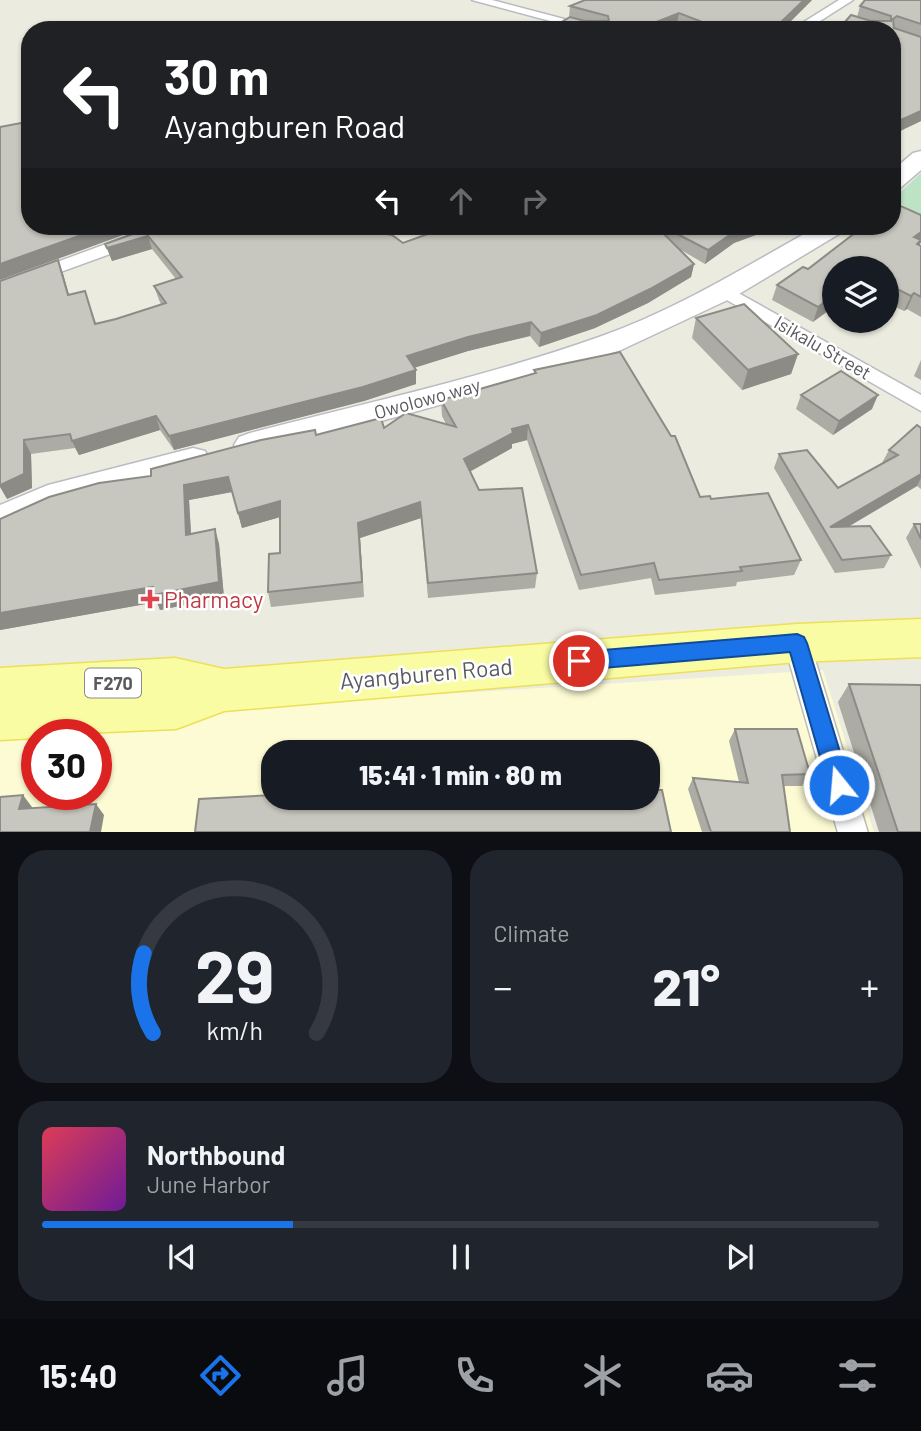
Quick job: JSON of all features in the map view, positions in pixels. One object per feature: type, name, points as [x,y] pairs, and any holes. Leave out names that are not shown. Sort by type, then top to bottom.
[{"type":"main road","name":"Ayangburen Road","points":[[0,718],[177,707],[224,690],[797,643],[921,638]]},
{"type":"main road","name":"Ayangburen Road","points":[[0,689],[175,679],[224,690]]},
{"type":"street","points":[[478,0],[563,21]]},
{"type":"street","points":[[813,21],[847,0]]},
{"type":"street","points":[[828,13],[841,17]]},
{"type":"street","points":[[901,175],[921,158]]},
{"type":"street","points":[[0,289],[146,235]]},
{"type":"street","name":"Owolowo way","points":[[0,521],[48,498],[479,384],[611,343],[724,291],[820,235]]},
{"type":"street","name":"Isikalu Street","points":[[724,291],[921,404]]},
{"type":"street","points":[[797,643],[853,832]]},
{"type":"shaded area","points":[[921,173],[921,216],[901,204],[901,192]]},
{"type":"shaded area","points":[[823,670],[874,832],[0,832],[0,722],[21,721],[21,810],[112,810],[112,719],[47,719]]},
{"type":"building","points":[[585,0],[804,0],[782,21],[700,21],[679,13],[659,21],[609,21],[608,16],[570,6]]},
{"type":"building","points":[[865,0],[921,0],[921,24],[897,16],[891,21],[891,16],[860,6]]},
{"type":"building","points":[[851,15],[871,21],[846,21]]},
{"type":"building","points":[[570,17],[585,21],[563,21]]},
{"type":"building","points":[[901,30],[921,37],[921,111],[901,120]]},
{"type":"building","points":[[21,123],[21,235],[82,235],[0,264],[0,127]]},
{"type":"building","points":[[901,206],[921,215],[921,232],[914,237],[921,240],[917,244],[921,246],[921,297],[914,293],[911,296],[899,290],[899,256],[825,256],[852,235],[901,235]]},
{"type":"building","points":[[130,235],[392,235],[403,243],[425,235],[665,235],[694,264],[597,315],[541,333],[531,322],[468,337],[407,356],[416,370],[363,387],[169,436],[156,416],[72,441],[70,434],[24,440],[24,474],[0,485],[0,281],[58,260],[68,295],[85,291],[95,324],[166,303],[154,286],[182,277],[148,236],[107,248],[105,244]]},
{"type":"building","points":[[679,235],[730,235],[708,250]]},
{"type":"building","points":[[822,258],[822,304],[818,307],[777,285],[803,267],[808,269]]},
{"type":"building","points":[[744,304],[798,354],[748,370],[696,318]]},
{"type":"building","points":[[620,352],[671,436],[675,436],[700,497],[710,496],[711,499],[768,493],[801,560],[740,567],[742,571],[659,580],[654,563],[581,575],[528,425],[512,429],[513,433],[464,459],[479,490],[522,488],[537,573],[428,583],[420,502],[358,523],[362,582],[268,592],[269,554],[280,553],[280,501],[238,513],[228,477],[184,485],[186,535],[215,529],[219,582],[154,595],[153,587],[0,613],[0,519],[49,497],[99,483],[151,476],[151,469],[261,440],[315,430],[316,435],[381,418],[384,428],[406,413],[456,427],[441,400],[536,373],[534,370]]},
{"type":"building","points":[[841,371],[878,395],[839,421],[801,395]]},
{"type":"building","points":[[917,425],[921,428],[921,474],[830,527],[870,526],[891,555],[842,560],[779,454],[807,450],[838,488],[898,455],[889,450]]},
{"type":"building","points":[[914,524],[921,524],[921,539]]},
{"type":"building","points":[[849,684],[921,685],[921,832],[898,832]]},
{"type":"building","points":[[735,729],[797,729],[810,774],[782,775],[790,832],[711,832],[693,778],[748,783]]},
{"type":"building","points":[[662,790],[671,832],[195,832],[199,799],[261,796],[261,810],[660,810]]},
{"type":"building","points":[[21,795],[21,810],[95,810],[90,832],[0,832],[0,797]]},
{"type":"place","name":"Pharmacy","points":[[150,599]]},
{"type":"route","points":[[579,661],[797,643],[839,785]]}]
